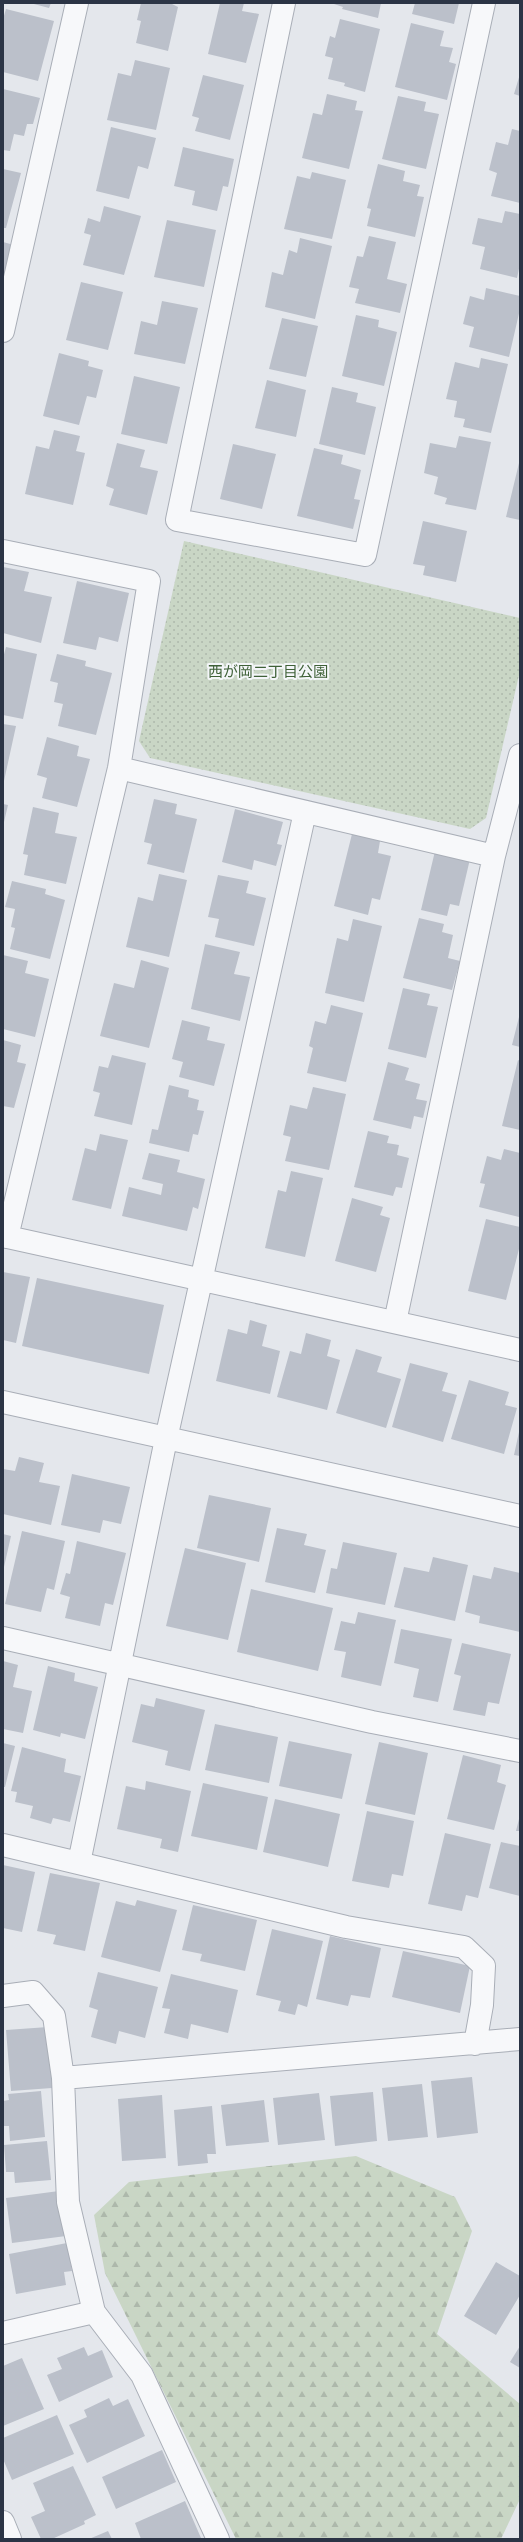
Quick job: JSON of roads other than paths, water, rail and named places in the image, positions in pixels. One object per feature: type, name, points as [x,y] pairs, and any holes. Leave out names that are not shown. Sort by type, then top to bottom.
[{"type":"street","points":[[3,331],[77,3]]},
{"type":"street","points":[[284,3],[177,520],[365,555],[484,3]]},
{"type":"street","points":[[3,551],[149,581],[118,768],[5,1237],[520,1350]]},
{"type":"street","points":[[394,1322],[494,856],[520,755]]},
{"type":"street","points":[[118,768],[494,856]]},
{"type":"street","points":[[79,1863],[118,1664],[166,1439],[305,812]]},
{"type":"street","points":[[3,1402],[520,1516]]},
{"type":"street","points":[[3,1638],[372,1722],[520,1751]]},
{"type":"street","points":[[3,1845],[346,1926],[464,1947],[484,1966],[482,2005],[474,2044]]},
{"type":"street","points":[[3,1996],[33,1992],[54,2016],[63,2078],[68,2202],[94,2312],[142,2375],[218,2539]]},
{"type":"street","points":[[63,2078],[520,2039]]},
{"type":"street","points":[[3,2333],[94,2312]]},
{"type":"street","points":[[3,2522],[10,2539]]},
{"type":"park label","name":"西が岡二丁目公園","points":[[268,672]]}]
